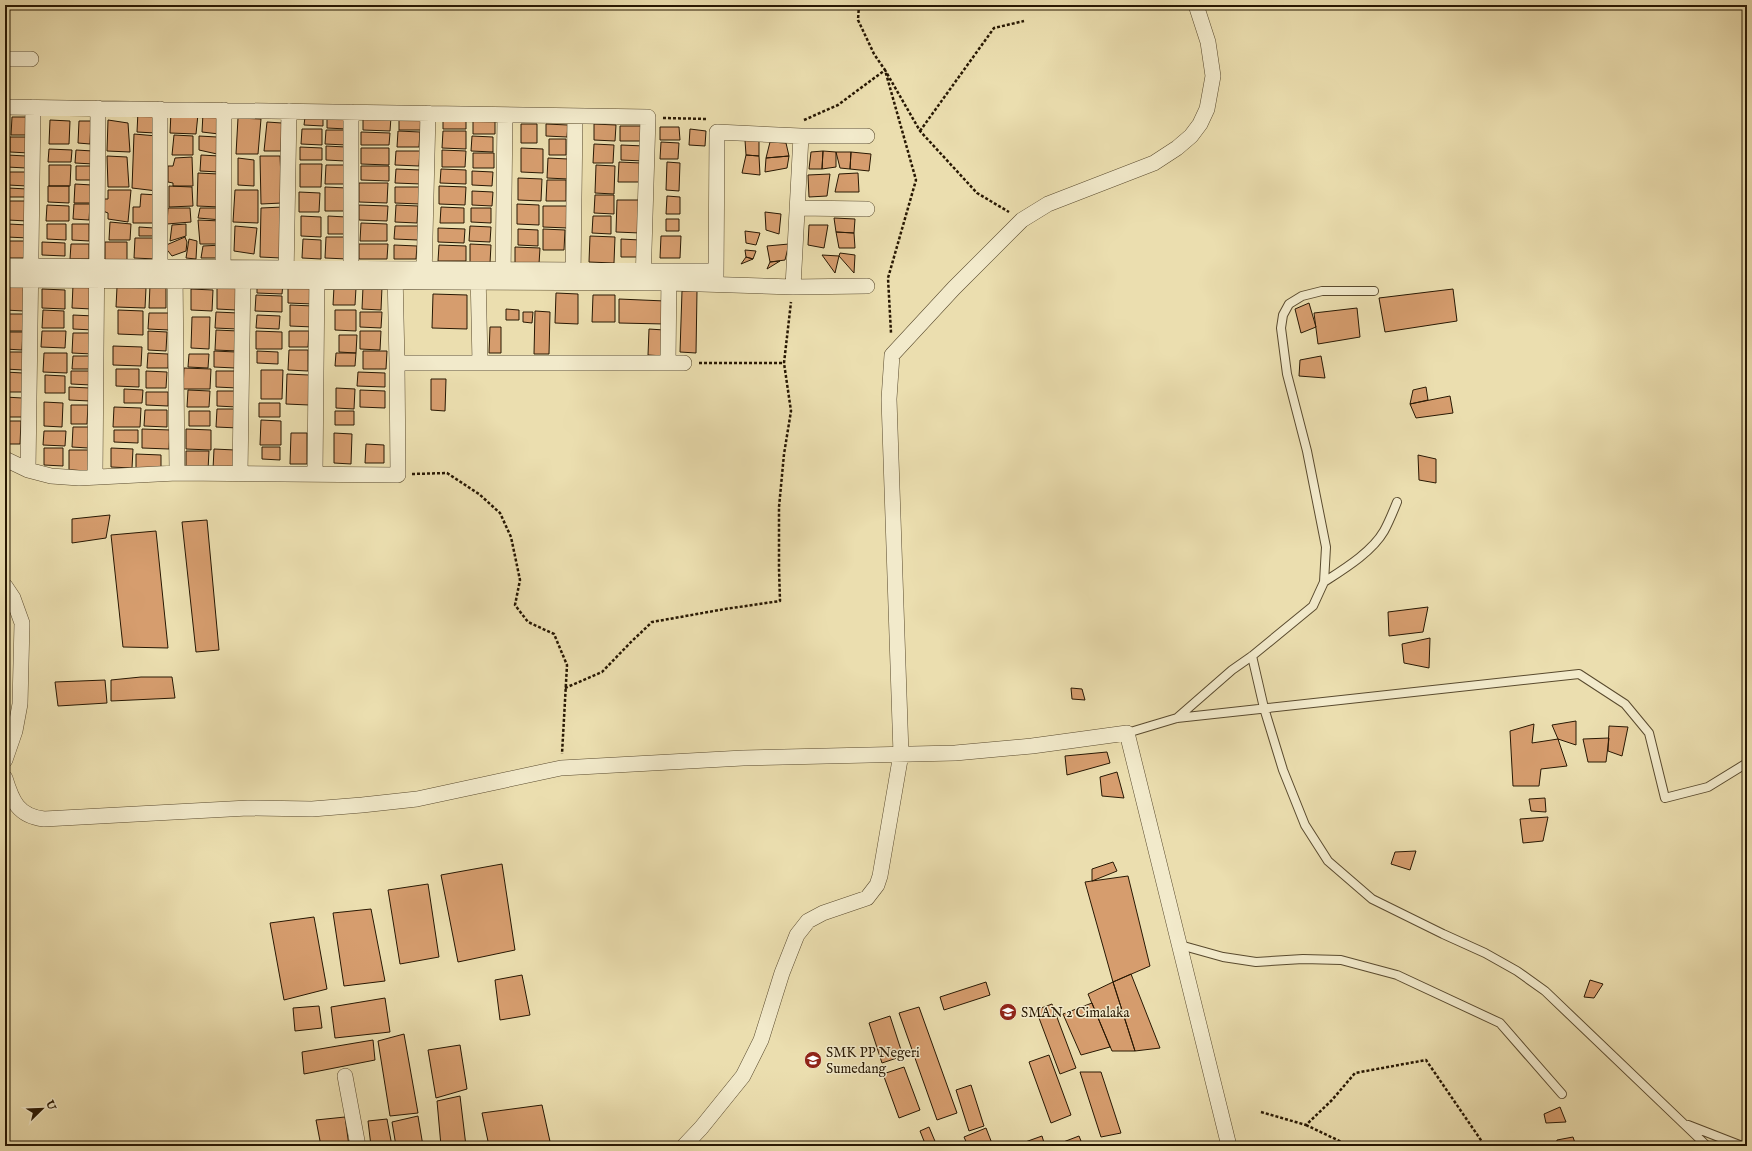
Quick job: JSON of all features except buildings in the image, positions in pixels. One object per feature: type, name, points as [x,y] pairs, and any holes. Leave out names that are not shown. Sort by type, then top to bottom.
[{"type":"street","points":[[684,1146],[701,1128],[743,1076],[760,1040],[782,973],[797,935],[808,921],[822,913],[867,898],[877,885],[888,832],[901,754],[889,399],[892,355],[959,283],[1022,220],[1048,204],[1154,163],[1177,148],[1191,136],[1200,124],[1207,109],[1213,76],[1208,42],[1196,5]]},
{"type":"street","points":[[5,59],[31,59]]},
{"type":"street","points":[[5,107],[648,117],[643,276]]},
{"type":"street","points":[[28,470],[33,107]]},
{"type":"street","points":[[95,477],[98,108]]},
{"type":"street","points":[[160,109],[177,473]]},
{"type":"street","points":[[223,274],[224,110]]},
{"type":"street","points":[[286,275],[289,111]]},
{"type":"street","points":[[350,112],[351,275]]},
{"type":"street","points":[[424,275],[428,114]]},
{"type":"street","points":[[503,276],[504,115]]},
{"type":"street","points":[[573,276],[575,116]]},
{"type":"street","points":[[716,278],[717,132],[800,129],[867,136]]},
{"type":"street","points":[[793,287],[798,208],[800,129]]},
{"type":"street","points":[[798,208],[867,209]]},
{"type":"street","points":[[5,266],[30,273],[96,274],[478,276],[643,276],[674,274],[793,287],[867,286]]},
{"type":"street","points":[[5,280],[30,273]]},
{"type":"street","points":[[240,474],[242,274]]},
{"type":"street","points":[[668,363],[674,274]]},
{"type":"street","points":[[315,474],[317,275]]},
{"type":"street","points":[[5,459],[28,470],[51,476],[95,477],[177,473],[398,475],[395,275]]},
{"type":"street","points":[[478,276],[480,363]]},
{"type":"street","points":[[397,363],[684,363]]},
{"type":"street","points":[[5,586],[14,598],[22,623],[20,704],[15,731],[5,760]]},
{"type":"street","points":[[5,778],[9,793],[19,809],[31,818],[44,819],[248,808],[312,809],[386,803],[462,790],[561,768],[743,758],[970,752],[1032,746],[1127,733],[1229,1146]]},
{"type":"street","points":[[345,1076],[358,1146]]},
{"type":"lane","points":[[1177,718],[1232,670],[1252,656],[1313,606],[1324,582],[1326,548],[1307,451],[1287,374],[1281,328],[1283,315],[1289,304],[1302,296],[1322,291],[1374,291]]},
{"type":"lane","points":[[1324,582],[1348,566],[1367,550],[1383,532],[1397,502]]},
{"type":"lane","points":[[1252,656],[1264,708],[1283,770],[1306,824],[1328,861],[1372,899],[1485,953],[1523,975],[1545,991],[1707,1146]]},
{"type":"lane","points":[[1127,733],[1177,718],[1579,674],[1625,704],[1650,733],[1665,798],[1708,787],[1747,763]]},
{"type":"lane","points":[[1180,945],[1223,957],[1256,962],[1304,959],[1341,960],[1397,975],[1500,1023],[1562,1094]]},
{"type":"lane","points":[[1683,1123],[1742,1146]]},
{"type":"path","points":[[859,5],[858,20],[874,54],[885,70],[920,131],[978,193],[1022,220]]},
{"type":"path","points":[[920,131],[994,28],[1024,21]]},
{"type":"path","points":[[800,129],[838,105],[885,70]]},
{"type":"path","points":[[885,70],[916,180],[888,278],[892,355]]},
{"type":"path","points":[[648,117],[715,120]]},
{"type":"path","points":[[566,688],[602,672],[652,622],[725,608],[780,601],[779,507],[790,411],[784,363],[793,287]]},
{"type":"path","points":[[684,363],[784,363]]},
{"type":"path","points":[[398,475],[447,473],[479,494],[500,513],[511,536],[520,580],[515,605],[528,622],[554,634],[567,665],[561,768]]},
{"type":"path","points":[[1306,1125],[1332,1100],[1355,1073],[1426,1060],[1485,1146]]},
{"type":"path","points":[[1262,1112],[1306,1125],[1350,1146]]},
{"type":"place","name":"SMAN 2 Cimalaka","points":[[1008,1012]]},
{"type":"place","name":"SMK PP Negeri Sumedang","points":[[813,1060]]}]
